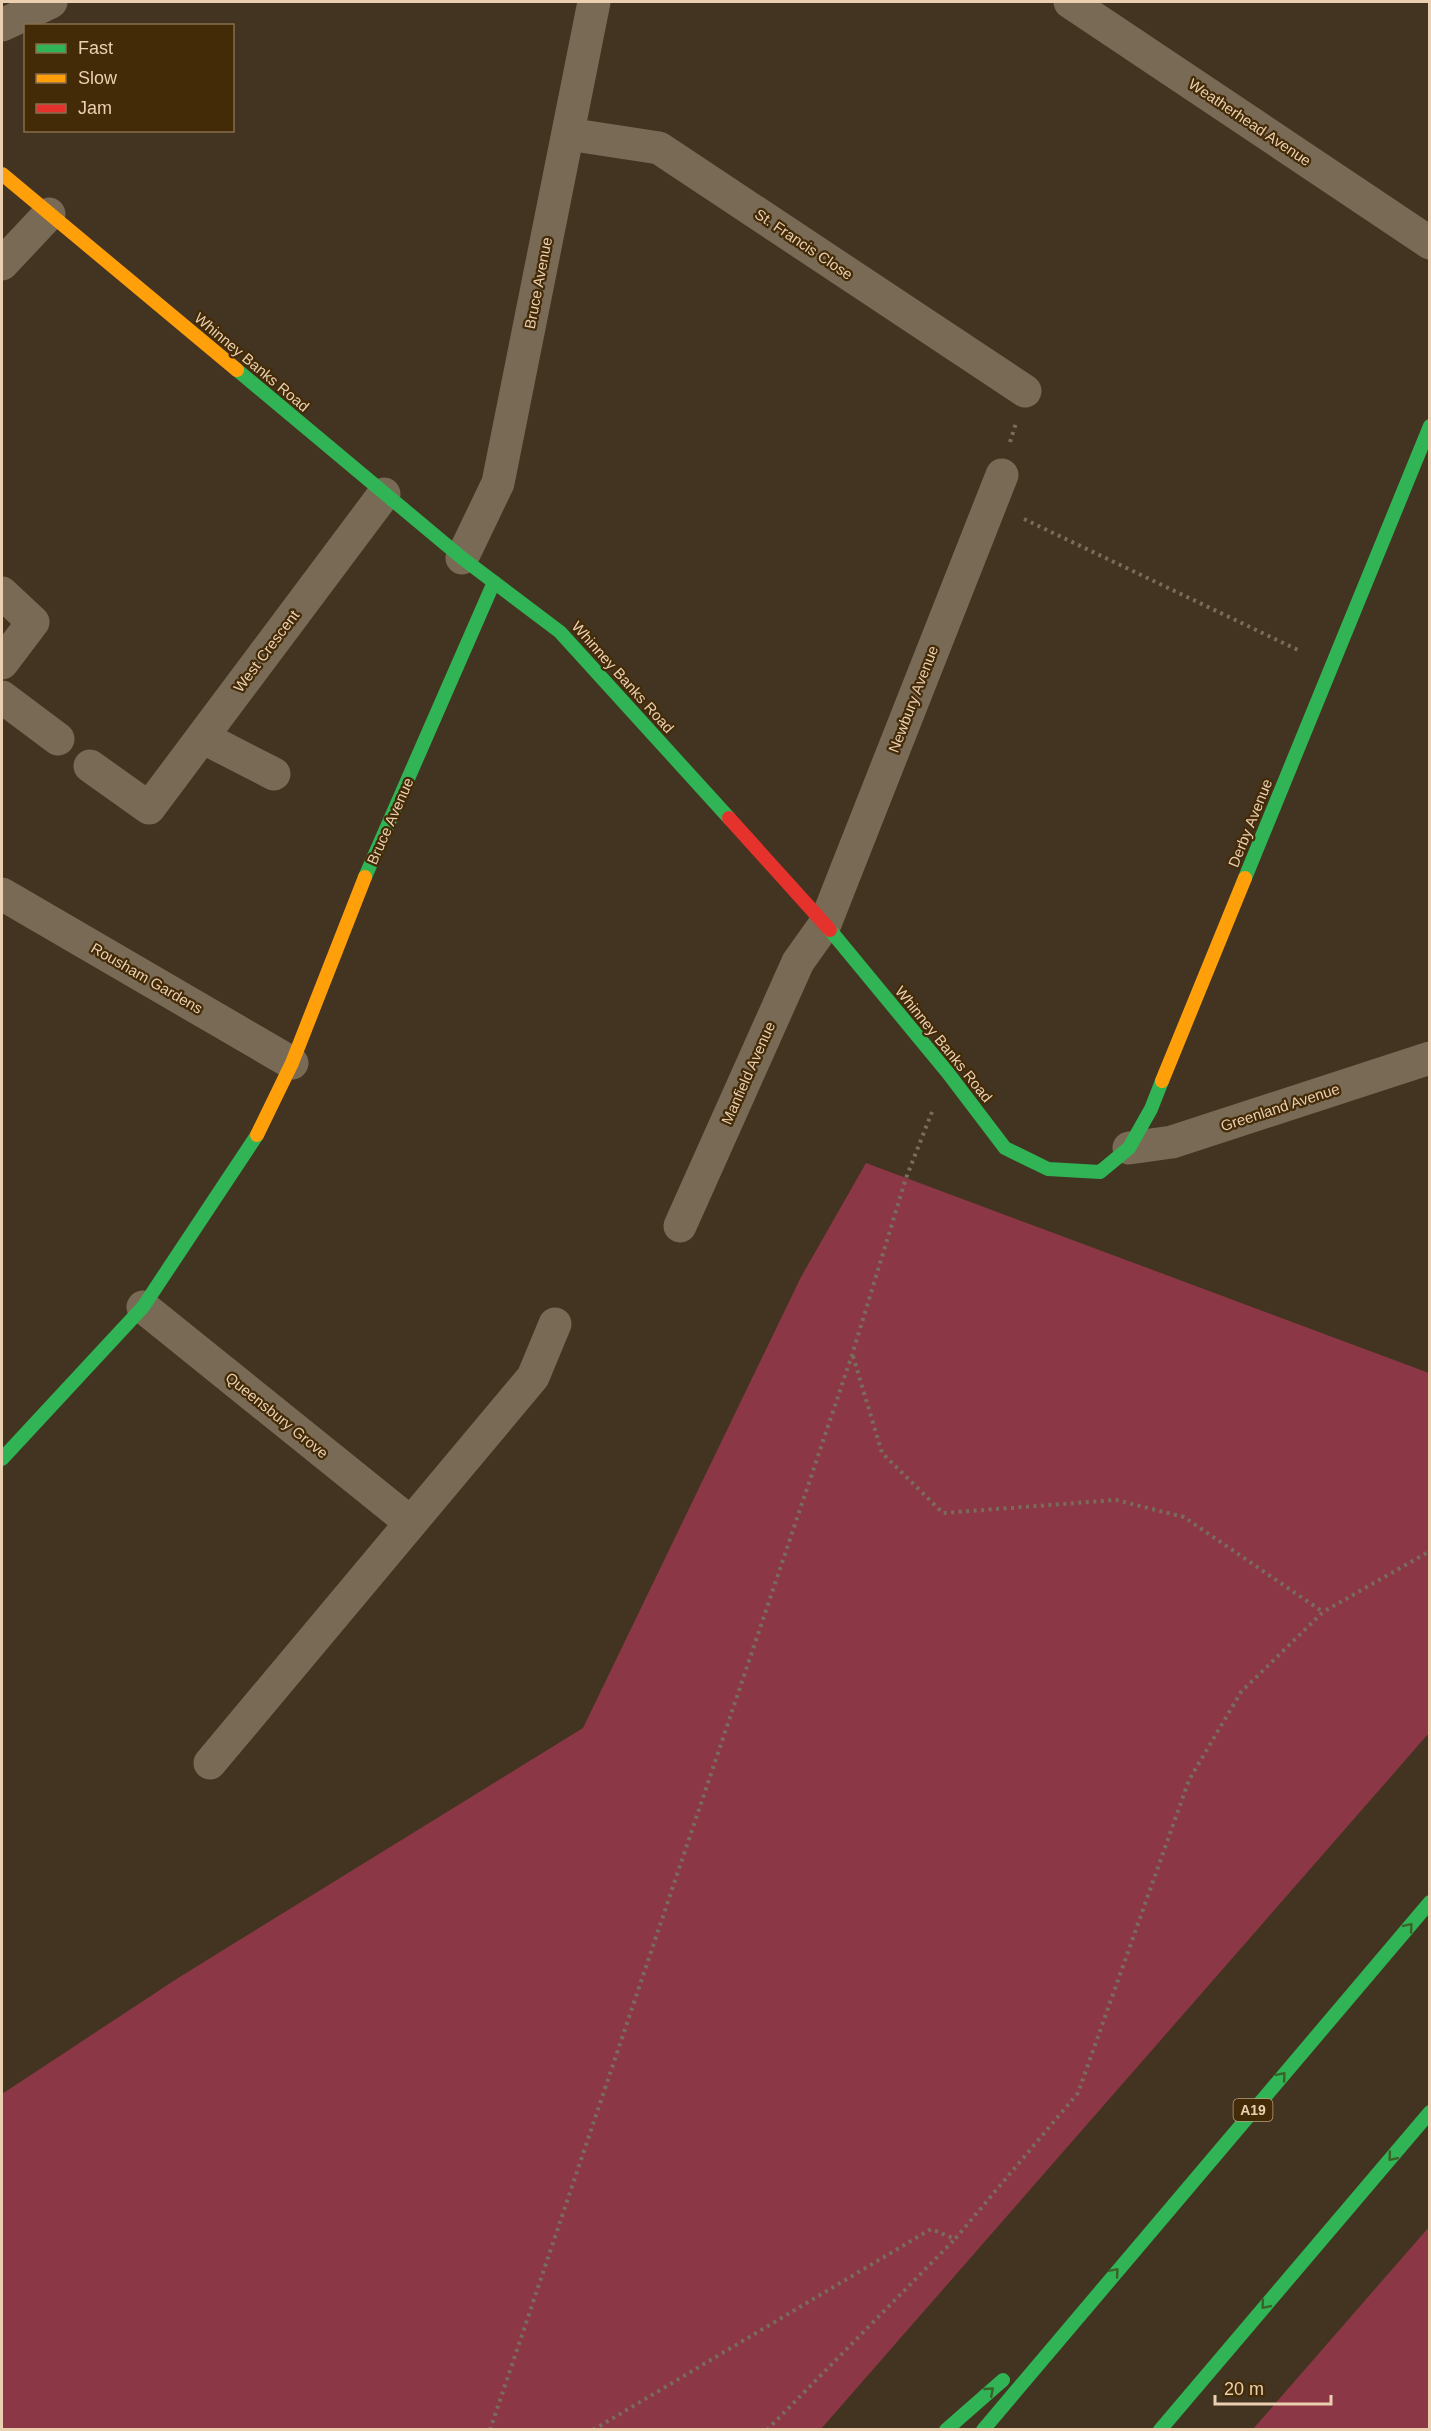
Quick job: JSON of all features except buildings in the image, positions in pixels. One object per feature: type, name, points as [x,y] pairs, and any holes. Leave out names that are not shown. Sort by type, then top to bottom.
[{"type":"main road","name":"Whinney Banks Road","points":[[2,174],[384,494],[462,558],[560,632],[825,924],[948,1072],[1005,1148],[1048,1169]]},
{"type":"main road","name":"Derby Avenue","points":[[1048,1169],[1100,1172],[1129,1149],[1151,1109],[1430,426]]},
{"type":"main road","name":"Bruce Avenue","points":[[2,1459],[143,1307],[261,1129],[292,1063],[357,896],[494,582]]},
{"type":"main road","name":"A19","points":[[982,2430],[1430,1902]]},
{"type":"main road","points":[[1160,2430],[1430,2112]]},
{"type":"main road","name":"A19","points":[[946,2430],[1077,2317]]},
{"type":"street","points":[[2,25],[51,2]]},
{"type":"street","name":"Bruce Avenue","points":[[462,558],[498,483],[594,2]]},
{"type":"street","name":"Weatherhead Avenue","points":[[1070,2],[1430,243]]},
{"type":"street","name":"St. Francis Close","points":[[568,134],[659,148],[1025,391]]},
{"type":"street","points":[[2,264],[49,214]]},
{"type":"street","name":"Newbury Avenue","points":[[825,924],[996,489]]},
{"type":"street","name":"West Crescent","points":[[90,766],[149,808],[384,494]]},
{"type":"street","points":[[2,593],[33,622],[2,663]]},
{"type":"street","points":[[2,697],[58,739]]},
{"type":"street","points":[[202,737],[273,774]]},
{"type":"street","name":"Rousham Gardens","points":[[2,894],[292,1063]]},
{"type":"street","name":"Manfield Avenue","points":[[680,1226],[798,962],[825,924]]},
{"type":"street","name":"Greenland Avenue","points":[[1129,1149],[1172,1142],[1430,1058]]},
{"type":"street","name":"Queensbury Grove","points":[[143,1307],[410,1522]]},
{"type":"street","points":[[210,1763],[534,1377],[555,1324]]},
{"type":"path","points":[[1025,391],[996,489],[1332,666]]},
{"type":"path","points":[[490,2430],[852,1355],[906,1178],[948,1072]]},
{"type":"path","points":[[852,1355],[882,1453],[943,1513],[1116,1500],[1184,1516],[1323,1612]]},
{"type":"path","points":[[767,2430],[955,2239],[1078,2093],[1189,1780],[1241,1692],[1323,1612],[1430,1551]]},
{"type":"path","points":[[593,2430],[932,2229],[955,2239]]},
{"type":"shaded area","points":[[866,1163],[1429,1373],[1429,1733],[821,2429],[2,2429],[2,2094],[178,1978],[583,1728],[801,1277]]},
{"type":"shaded area","points":[[1429,2227],[1429,2429],[1253,2429]]},
{"type":"traffic: fast","points":[[237,370],[462,558],[560,632],[729,818]]},
{"type":"traffic: fast","points":[[1245,878],[1430,426]]},
{"type":"traffic: fast","points":[[365,877],[494,582]]},
{"type":"traffic: fast","points":[[830,930],[948,1073],[1005,1148],[1048,1169],[1100,1172],[1129,1148],[1151,1109],[1162,1081]]},
{"type":"traffic: fast","points":[[2,1459],[143,1307],[257,1135]]},
{"type":"traffic: fast","points":[[983,2430],[1430,1902]]},
{"type":"traffic: fast","points":[[1160,2430],[1430,2112]]},
{"type":"traffic: fast","points":[[946,2430],[1003,2380]]},
{"type":"traffic: slow","points":[[2,174],[237,370]]},
{"type":"traffic: slow","points":[[257,1135],[292,1063],[365,877]]},
{"type":"traffic: slow","points":[[1162,1081],[1245,878]]},
{"type":"traffic: jam","points":[[729,818],[830,930]]}]
